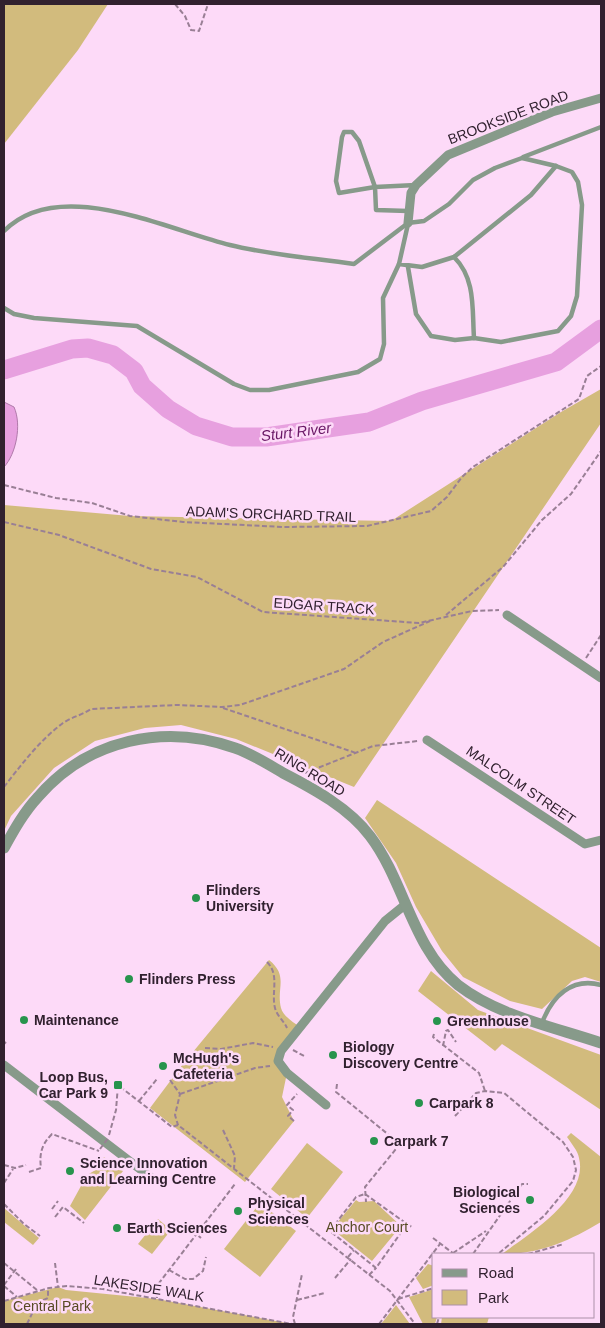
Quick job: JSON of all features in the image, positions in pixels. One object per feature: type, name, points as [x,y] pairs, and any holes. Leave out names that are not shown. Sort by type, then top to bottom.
[{"type":"street","name":"BROOKSIDE ROAD","points":[[408,223],[411,193],[416,185],[448,155],[552,112],[601,98]]},
{"type":"street","points":[[507,616],[601,678]]},
{"type":"street","name":"RING ROAD","points":[[4,848],[29,808],[58,776],[84,758],[135,739],[177,736],[218,743],[248,754],[293,778],[343,810],[370,835],[387,861],[406,904],[437,962],[458,985],[497,1007],[601,1043]]},
{"type":"street","name":"MALCOLM STREET","points":[[427,740],[585,844],[601,840]]},
{"type":"street","points":[[326,1105],[287,1073],[278,1061],[281,1051],[386,921],[406,904]]},
{"type":"street","points":[[4,1064],[153,1179]]},
{"type":"lane","points":[[4,231],[14,221],[29,213],[62,207],[104,208],[230,245],[354,264],[408,223],[424,221],[449,204],[473,180],[495,168],[601,127]]},
{"type":"lane","points":[[408,210],[376,210],[376,187],[359,142],[352,132],[344,132],[336,181],[339,193],[376,187],[416,185]]},
{"type":"lane","points":[[408,267],[416,314],[431,336],[455,340],[474,338],[501,342],[558,331],[571,316],[577,296],[582,205],[578,182],[572,172],[522,158]]},
{"type":"lane","points":[[399,264],[422,268],[454,258],[531,195],[556,166]]},
{"type":"lane","points":[[4,308],[14,314],[34,318],[137,326],[234,384],[250,390],[269,390],[358,372],[380,359],[384,344],[383,298],[399,264],[408,223]]},
{"type":"lane","points":[[454,258],[464,268],[471,287],[474,338]]},
{"type":"lane","points":[[542,1023],[546,1012],[574,984],[590,982],[601,985]]},
{"type":"path","points":[[175,4],[191,30],[199,30],[208,4]]},
{"type":"path","name":"ADAM'S ORCHARD TRAIL","points":[[4,486],[56,498],[92,503],[130,516],[183,522],[283,527],[367,526],[430,510],[447,497],[462,477],[473,467],[579,399],[587,376],[601,366]]},
{"type":"path","points":[[444,617],[503,568],[542,520],[571,494],[601,451]]},
{"type":"path","name":"EDGAR TRACK","points":[[4,522],[59,534],[151,569],[197,578],[263,612],[419,623],[497,609],[507,616]]},
{"type":"path","points":[[4,787],[28,757],[61,724],[82,716],[91,708],[177,705],[222,707],[240,705],[344,669],[383,642],[437,619]]},
{"type":"path","points":[[582,665],[601,635]]},
{"type":"path","points":[[222,707],[356,753]]},
{"type":"path","points":[[293,778],[373,746],[427,740]]},
{"type":"path","points":[[443,1046],[446,1031],[448,1030],[456,1042]]},
{"type":"path","points":[[434,1034],[433,1037],[443,1046],[479,1073],[486,1091]]},
{"type":"path","points":[[205,1048],[229,1048],[253,1043],[275,1048]]},
{"type":"path","points":[[291,1049],[304,1056]]},
{"type":"path","points":[[180,1094],[255,1068],[273,1066]]},
{"type":"path","points":[[139,1101],[157,1079]]},
{"type":"path","points":[[170,1080],[180,1094],[175,1115],[178,1125],[370,1275],[398,1299],[414,1324]]},
{"type":"path","points":[[114,1082],[172,1128],[178,1125]]},
{"type":"path","points":[[336,1084],[336,1092],[400,1144],[364,1186],[366,1202]]},
{"type":"path","points":[[28,1172],[41,1168],[40,1155],[43,1146],[52,1134],[100,1150],[109,1137],[116,1110],[118,1086]]},
{"type":"path","points":[[455,1116],[476,1093],[486,1091],[504,1093],[563,1142],[573,1157],[576,1170],[574,1181],[544,1216],[499,1253]]},
{"type":"path","points":[[223,1130],[235,1156],[234,1168]]},
{"type":"path","points":[[4,1165],[13,1168],[26,1165]]},
{"type":"path","points":[[4,1183],[13,1172],[13,1168]]},
{"type":"path","points":[[157,1299],[156,1288],[235,1184]]},
{"type":"path","points":[[473,1253],[522,1184],[528,1184]]},
{"type":"path","points":[[365,1194],[412,1227]]},
{"type":"path","points":[[365,1194],[356,1197],[330,1230],[376,1268]]},
{"type":"path","points":[[52,1209],[58,1201]]},
{"type":"path","points":[[4,1204],[24,1224],[40,1236]]},
{"type":"path","points":[[55,1217],[63,1207],[84,1223]]},
{"type":"path","points":[[370,1275],[407,1224]]},
{"type":"path","points":[[454,1253],[488,1230]]},
{"type":"path","points":[[192,1231],[201,1238]]},
{"type":"path","points":[[433,1238],[452,1253]]},
{"type":"path","points":[[433,1253],[440,1244]]},
{"type":"path","points":[[532,1253],[564,1244]]},
{"type":"path","points":[[335,1278],[354,1250]]},
{"type":"path","points":[[379,1324],[432,1254]]},
{"type":"path","points":[[169,1270],[185,1279],[193,1279],[203,1271],[206,1257]]},
{"type":"path","points":[[55,1262],[58,1287]]},
{"type":"path","points":[[4,1263],[38,1291]]},
{"type":"path","points":[[16,1269],[4,1285],[17,1297]]},
{"type":"path","points":[[293,1324],[302,1274]]},
{"type":"path","points":[[27,1324],[36,1304],[48,1298],[48,1288]]},
{"type":"path","name":"LAKESIDE WALK","points":[[4,1302],[48,1288],[103,1289],[293,1324]]},
{"type":"path","points":[[398,1299],[432,1289]]},
{"type":"path","points":[[297,1300],[325,1293]]},
{"type":"green space","points":[[4,4],[108,4],[78,50],[4,144]]},
{"type":"green space","points":[[601,389],[601,423],[354,787],[236,739],[181,725],[145,728],[95,741],[54,768],[11,816],[4,831],[4,505],[130,516],[391,521],[561,412]]},
{"type":"green space","points":[[377,800],[601,948],[601,982],[585,977],[572,981],[542,1009],[510,1001],[463,977],[442,951],[416,907],[396,863],[365,818]]},
{"type":"green space","points":[[269,960],[279,971],[282,1011],[300,1027],[278,1061],[287,1073],[282,1097],[294,1121],[245,1182],[150,1108],[183,1064]]},
{"type":"green space","points":[[431,971],[478,1010],[601,1055],[601,1110],[502,1044],[495,1051],[418,991]]},
{"type":"green space","points":[[571,1133],[601,1157],[601,1222],[578,1235],[542,1249],[529,1252],[503,1253],[541,1225],[566,1200],[575,1187],[580,1173],[579,1158],[567,1137]]},
{"type":"green space","points":[[307,1143],[343,1172],[307,1218],[271,1189]]},
{"type":"green space","points":[[104,1157],[123,1171],[85,1220],[70,1206],[87,1175],[99,1168]]},
{"type":"green space","name":"Anchor Court","points":[[356,1200],[359,1202],[374,1201],[401,1226],[372,1261],[332,1229]]},
{"type":"green space","points":[[260,1203],[296,1231],[260,1277],[224,1249]]},
{"type":"green space","points":[[4,1208],[39,1238],[33,1245],[4,1222]]},
{"type":"green space","points":[[158,1219],[171,1230],[152,1254],[138,1244]]},
{"type":"green space","points":[[428,1264],[432,1265],[432,1286],[423,1289],[416,1278]]},
{"type":"green space","name":"Central Park","points":[[58,1287],[66,1290],[157,1299],[292,1324],[4,1324],[4,1301]]},
{"type":"green space","points":[[432,1290],[432,1318],[437,1318],[435,1324],[423,1324],[409,1297]]},
{"type":"green space","points":[[396,1305],[410,1324],[381,1324]]},
{"type":"green space","points":[[442,1318],[489,1318],[487,1324],[441,1324]]},
{"type":"shaded area","points":[[4,402],[14,407],[18,430],[12,455],[4,467]]},
{"type":"waterway","name":"Sturt River","points":[[4,370],[72,349],[88,348],[113,355],[134,371],[142,386],[168,409],[196,426],[232,437],[266,437],[369,422],[422,401],[556,362],[601,329]]},
{"type":"place","name":"Flinders University","points":[[196,898]]},
{"type":"place","name":"Flinders Press","points":[[129,979]]},
{"type":"place","name":"Maintenance","points":[[24,1020]]},
{"type":"place","name":"Greenhouse","points":[[437,1021]]},
{"type":"place","name":"Biology Discovery Centre","points":[[333,1055]]},
{"type":"place","name":"McHugh's Cafeteria","points":[[163,1066]]},
{"type":"place","name":"Loop Bus, Car Park 9","points":[[118,1085]]},
{"type":"place","name":"Carpark 8","points":[[419,1103]]},
{"type":"place","name":"Carpark 7","points":[[374,1141]]},
{"type":"place","name":"Science Innovation and Learning Centre","points":[[70,1171]]},
{"type":"place","name":"Biological Sciences","points":[[530,1200]]},
{"type":"place","name":"Physical Sciences","points":[[238,1211]]},
{"type":"place","name":"Earth Sciences","points":[[117,1228]]}]
